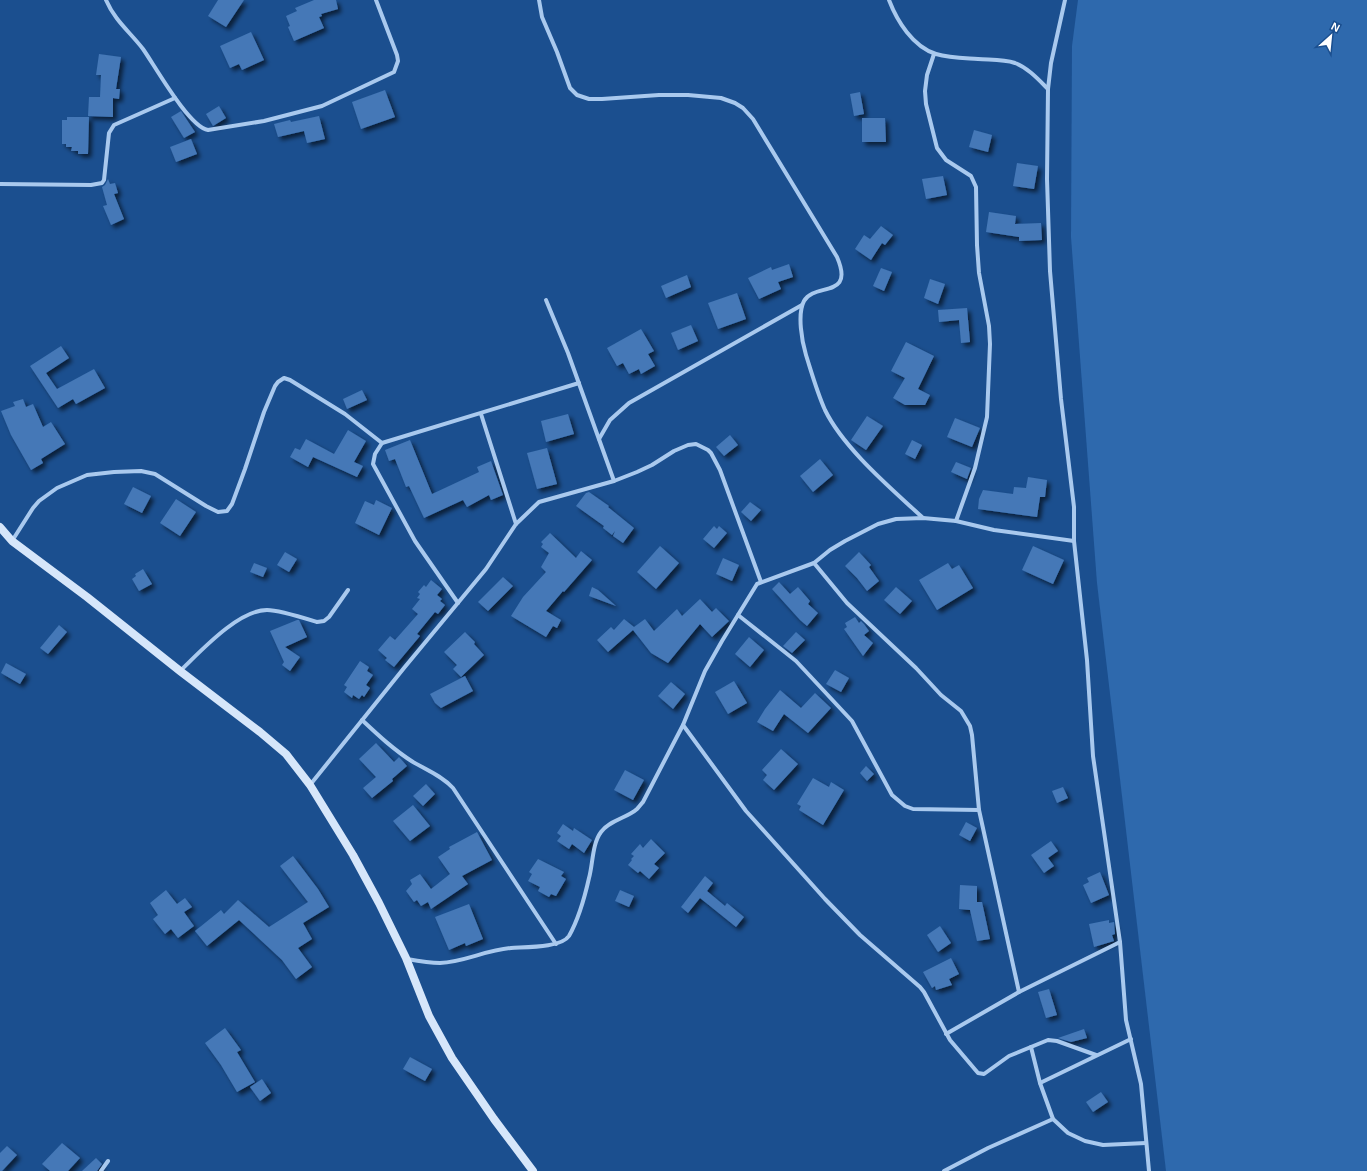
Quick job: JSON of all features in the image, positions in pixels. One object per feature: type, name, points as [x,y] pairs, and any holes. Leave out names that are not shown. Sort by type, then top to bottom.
[{"type":"street","points":[[106,0],[113,14],[143,50],[158,74],[176,98],[196,123],[202,129],[208,130],[264,120],[322,106],[394,72],[398,61],[398,55],[376,0]]},
{"type":"street","points":[[539,0],[542,17],[570,88],[577,95],[589,99],[659,95],[688,95],[721,98],[739,105],[753,119],[841,266],[841,281],[835,287],[812,295],[805,300],[801,312],[801,327],[804,347],[818,392],[826,411],[839,431],[858,455],[923,518]]},
{"type":"street","points":[[889,0],[894,14],[911,37],[934,54],[951,58],[1004,60],[1016,64],[1030,72],[1048,89]]},
{"type":"street","points":[[1065,0],[1051,63],[1048,89],[1047,179],[1050,271],[1059,385],[1074,507],[1074,540],[1087,660],[1093,756],[1120,942],[1126,1020],[1141,1084],[1149,1171]]},
{"type":"street","points":[[934,54],[927,75],[925,91],[926,104],[937,148],[946,160],[971,176],[976,187],[979,273],[989,326],[990,344],[987,416],[980,453],[956,521]]},
{"type":"street","points":[[0,184],[92,185],[102,183],[104,180],[110,133],[114,125],[176,98]]},
{"type":"street","points":[[546,300],[568,353],[614,481]]},
{"type":"street","points":[[599,439],[610,420],[629,403],[802,306]]},
{"type":"street","points":[[12,541],[39,501],[57,488],[87,475],[114,472],[150,472],[206,506],[218,512],[227,511],[232,504],[246,469],[267,406],[278,382],[284,378],[290,380],[345,414],[382,443]]},
{"type":"street","points":[[458,603],[415,541],[373,464],[375,454],[382,443],[579,384]]},
{"type":"street","points":[[481,414],[516,524]]},
{"type":"street","points":[[310,785],[486,569],[516,524],[539,502],[614,481],[647,468],[674,451],[688,445],[696,444],[711,453],[720,470],[761,582]]},
{"type":"street","points":[[406,958],[441,963],[459,960],[499,949],[556,944],[567,938],[582,904],[596,843],[599,836],[602,831],[611,824],[637,809],[643,802],[683,725],[705,672],[756,586],[761,582],[814,563],[830,550],[845,541],[878,524],[896,519],[923,518],[956,521],[994,530],[1074,540]]},
{"type":"street","points":[[0,527],[12,541],[87,597],[286,754],[310,785],[353,855],[406,958],[429,1016],[452,1058],[494,1119],[533,1171]]},
{"type":"street","points":[[814,563],[847,603],[916,668],[941,695],[961,710],[970,726],[979,810],[1019,992]]},
{"type":"street","points":[[180,671],[229,627],[244,617],[255,612],[268,610],[317,622],[324,621],[329,617],[348,590]]},
{"type":"street","points":[[738,615],[796,661],[852,721],[892,795],[905,806],[913,809],[979,810]]},
{"type":"street","points":[[362,720],[392,748],[440,777],[453,788],[556,944]]},
{"type":"street","points":[[683,725],[746,811],[825,899],[860,935],[920,987],[950,1040],[978,1073],[983,1075],[1009,1056],[1048,1040],[1057,1041],[1096,1055]]},
{"type":"street","points":[[946,1034],[1019,992],[1120,942]]},
{"type":"street","points":[[1040,1083],[1131,1039]]},
{"type":"street","points":[[1031,1047],[1040,1083],[1053,1119],[1068,1133],[1085,1141],[1103,1145],[1146,1144]]},
{"type":"street","points":[[944,1171],[988,1148],[1053,1119]]},
{"type":"street","points":[[101,1171],[108,1162]]},
{"type":"shaded area","points":[[1078,0],[1367,0],[1367,1171],[1166,1171],[1097,583],[1071,237],[1072,46]]},
{"type":"building","points":[[218,0],[244,0],[226,27],[208,16]]},
{"type":"building","points":[[314,0],[336,0],[338,9],[321,14],[322,16],[319,17],[324,28],[294,41],[288,27],[290,26],[286,16],[297,11],[295,8]]},
{"type":"building","points":[[251,32],[264,60],[242,70],[239,64],[230,68],[220,46]]},
{"type":"building","points":[[99,54],[121,57],[116,89],[120,89],[119,99],[113,98],[113,117],[88,116],[89,97],[100,97],[101,75],[96,75]]},
{"type":"building","points":[[385,90],[395,117],[361,129],[352,102]]},
{"type":"building","points":[[860,92],[864,114],[854,116],[850,94]]},
{"type":"building","points":[[219,106],[226,118],[213,126],[206,114]]},
{"type":"building","points":[[181,111],[195,132],[184,138],[171,117]]},
{"type":"building","points":[[319,116],[325,139],[307,143],[304,131],[278,137],[274,124]]},
{"type":"building","points":[[67,117],[89,117],[88,154],[78,154],[78,151],[71,151],[72,147],[66,147],[66,144],[62,144],[62,120],[67,120]]},
{"type":"building","points":[[862,118],[885,118],[886,142],[862,142]]},
{"type":"building","points":[[974,130],[992,135],[988,152],[969,147]]},
{"type":"building","points":[[191,139],[197,154],[176,162],[170,147]]},
{"type":"building","points":[[1017,163],[1038,166],[1034,189],[1013,186]]},
{"type":"building","points":[[943,176],[947,195],[926,199],[922,179]]},
{"type":"building","points":[[108,179],[110,184],[115,183],[118,193],[114,194],[124,219],[111,225],[103,206],[107,205],[102,187]]},
{"type":"building","points":[[989,212],[1016,216],[1015,224],[1041,223],[1042,240],[1019,241],[1019,237],[986,232]]},
{"type":"building","points":[[881,226],[893,235],[885,245],[882,243],[871,260],[855,249],[864,235],[870,239]]},
{"type":"building","points":[[789,264],[793,277],[778,282],[781,289],[759,299],[748,278],[771,267],[772,270]]},
{"type":"building","points":[[881,268],[892,272],[884,291],[873,286]]},
{"type":"building","points":[[687,275],[691,287],[666,298],[661,286]]},
{"type":"building","points":[[930,279],[945,284],[938,304],[924,298]]},
{"type":"building","points":[[737,293],[746,319],[718,329],[708,303]]},
{"type":"building","points":[[967,308],[970,342],[961,343],[959,320],[939,322],[938,310]]},
{"type":"building","points":[[691,325],[698,341],[678,350],[671,333]]},
{"type":"building","points":[[641,329],[654,351],[648,354],[655,366],[641,374],[639,369],[629,374],[623,363],[617,366],[607,348]]},
{"type":"building","points":[[906,342],[934,356],[918,389],[930,395],[925,405],[905,405],[893,398],[905,378],[891,371]]},
{"type":"building","points":[[61,346],[69,358],[46,373],[57,389],[94,369],[105,388],[76,404],[73,399],[58,408],[30,366]]},
{"type":"building","points":[[362,390],[367,400],[347,409],[343,399]]},
{"type":"building","points":[[23,399],[26,407],[33,404],[43,427],[51,422],[65,444],[41,459],[43,463],[31,470],[11,435],[1,411],[15,406],[13,402]]},
{"type":"building","points":[[568,414],[574,434],[546,442],[541,421]]},
{"type":"building","points":[[867,416],[883,426],[866,450],[851,440]]},
{"type":"building","points":[[955,418],[980,428],[972,447],[947,437]]},
{"type":"building","points":[[348,430],[366,441],[354,462],[363,466],[357,477],[313,457],[308,467],[290,457],[295,448],[300,450],[306,439],[334,454]]},
{"type":"building","points":[[730,435],[738,445],[724,456],[716,447]]},
{"type":"building","points":[[410,440],[432,494],[479,472],[477,467],[491,461],[503,495],[491,500],[489,495],[467,507],[463,500],[424,518],[409,486],[406,487],[395,459],[389,461],[385,450]]},
{"type":"building","points":[[912,440],[922,445],[915,459],[905,454]]},
{"type":"building","points":[[547,448],[557,484],[537,489],[527,453]]},
{"type":"building","points":[[820,459],[833,475],[813,492],[800,476]]},
{"type":"building","points":[[956,462],[971,468],[967,479],[951,472]]},
{"type":"building","points":[[1028,477],[1047,480],[1045,497],[1040,497],[1037,517],[978,509],[979,499],[983,490],[1013,494],[1014,487],[1026,488]]},
{"type":"building","points":[[133,487],[151,496],[142,513],[124,504]]},
{"type":"building","points":[[589,492],[609,506],[608,507],[634,528],[623,543],[613,536],[615,531],[612,535],[603,528],[604,526],[576,506],[586,493]]},
{"type":"building","points":[[176,499],[196,512],[180,536],[160,523]]},
{"type":"building","points":[[376,500],[392,508],[379,535],[355,523],[365,501],[374,505]]},
{"type":"building","points":[[750,502],[761,510],[751,521],[741,512]]},
{"type":"building","points":[[714,526],[717,529],[719,526],[727,533],[714,548],[703,539]]},
{"type":"building","points":[[550,533],[576,558],[581,551],[592,560],[546,611],[561,620],[557,628],[553,626],[546,637],[511,616],[523,597],[546,572],[541,567],[549,553],[541,547],[543,544],[541,542]]},
{"type":"building","points":[[660,546],[679,563],[656,589],[637,572]]},
{"type":"building","points":[[1033,546],[1064,560],[1053,584],[1022,570]]},
{"type":"building","points":[[285,552],[297,559],[289,572],[277,565]]},
{"type":"building","points":[[859,552],[871,565],[869,567],[879,581],[867,591],[845,566]]},
{"type":"building","points":[[723,558],[739,565],[732,581],[716,574]]},
{"type":"building","points":[[254,563],[267,568],[263,577],[250,572]]},
{"type":"building","points":[[948,563],[952,569],[959,565],[973,588],[937,610],[919,580]]},
{"type":"building","points":[[143,569],[152,584],[139,591],[132,579],[136,576],[135,574]]},
{"type":"building","points":[[503,577],[513,586],[488,611],[478,602]]},
{"type":"building","points":[[431,580],[442,589],[437,595],[442,599],[440,601],[445,605],[438,614],[435,612],[417,634],[420,636],[394,667],[385,660],[387,658],[378,650],[390,636],[395,640],[418,614],[412,609],[420,599],[417,598],[420,594],[418,592],[424,585],[426,587]]},
{"type":"building","points":[[779,582],[790,594],[798,587],[810,601],[808,604],[818,613],[807,626],[772,589]]},
{"type":"building","points":[[592,587],[598,590],[616,606],[589,596]]},
{"type":"building","points":[[896,587],[912,601],[900,614],[884,600]]},
{"type":"building","points":[[700,599],[712,612],[716,608],[729,621],[712,637],[700,624],[668,663],[651,653],[633,630],[608,652],[597,640],[611,627],[614,630],[624,619],[634,627],[645,619],[654,631],[677,609],[682,616]]},
{"type":"building","points":[[855,617],[859,623],[861,621],[864,624],[869,631],[864,635],[873,643],[863,656],[844,629],[847,627],[845,623]]},
{"type":"building","points":[[299,620],[307,637],[285,647],[300,657],[290,671],[282,665],[284,662],[270,631]]},
{"type":"building","points":[[59,625],[67,632],[48,654],[40,648]]},
{"type":"building","points":[[465,632],[475,642],[474,644],[484,655],[461,677],[453,669],[457,665],[444,652]]},
{"type":"building","points":[[796,632],[805,640],[792,653],[783,646]]},
{"type":"building","points":[[749,637],[764,650],[750,667],[735,654]]},
{"type":"building","points":[[360,661],[369,667],[367,671],[373,675],[366,685],[370,688],[364,697],[362,695],[359,699],[353,695],[352,698],[344,692],[347,687],[344,685]]},
{"type":"building","points":[[6,663],[26,674],[20,684],[1,673]]},
{"type":"building","points":[[835,670],[849,678],[841,692],[826,684]]},
{"type":"building","points":[[465,676],[473,691],[441,708],[435,703],[430,694]]},
{"type":"building","points":[[734,681],[747,703],[728,714],[715,692]]},
{"type":"building","points":[[671,682],[685,694],[673,709],[658,696]]},
{"type":"building","points":[[780,690],[801,708],[815,693],[831,708],[808,733],[784,714],[773,731],[757,722]]},
{"type":"building","points":[[376,743],[394,762],[399,757],[407,766],[392,779],[393,781],[372,798],[363,788],[376,777],[359,759]]},
{"type":"building","points":[[781,749],[798,764],[774,790],[763,780],[767,775],[762,770]]},
{"type":"building","points":[[866,766],[874,774],[867,781],[860,773]]},
{"type":"building","points":[[625,770],[644,780],[633,800],[614,790]]},
{"type":"building","points":[[813,778],[829,787],[831,782],[844,790],[823,825],[799,810],[801,806],[797,804]]},
{"type":"building","points":[[426,784],[435,794],[423,806],[413,796]]},
{"type":"building","points":[[1063,787],[1068,798],[1057,803],[1052,791]]},
{"type":"building","points":[[413,805],[430,826],[410,841],[393,821]]},
{"type":"building","points":[[966,822],[977,828],[970,841],[959,835]]},
{"type":"building","points":[[563,824],[573,831],[574,828],[592,840],[584,853],[572,844],[569,849],[557,841],[561,836],[557,833]]},
{"type":"building","points":[[477,832],[492,860],[462,876],[468,884],[431,909],[428,902],[421,906],[417,900],[414,902],[406,891],[412,884],[410,880],[420,874],[431,889],[450,874],[438,857],[450,849],[449,847]]},
{"type":"building","points":[[651,839],[665,853],[654,864],[659,868],[649,879],[640,871],[638,873],[628,865],[634,856],[631,854],[640,844],[643,848]]},
{"type":"building","points":[[1051,841],[1058,851],[1048,858],[1054,866],[1044,873],[1031,855]]},
{"type":"building","points":[[293,856],[318,889],[329,907],[303,923],[312,939],[298,948],[312,967],[296,979],[282,960],[239,920],[207,946],[195,931],[221,910],[224,914],[238,900],[269,927],[308,902],[280,866]]},
{"type":"building","points":[[538,859],[564,872],[561,876],[566,879],[556,896],[551,894],[549,897],[538,891],[540,887],[528,881],[532,874],[529,872]]},
{"type":"building","points":[[1100,872],[1109,895],[1091,903],[1083,885],[1089,882],[1087,878]]},
{"type":"building","points":[[705,876],[713,883],[707,891],[725,906],[727,903],[744,917],[736,927],[700,898],[688,913],[681,907]]},
{"type":"building","points":[[960,885],[977,886],[977,902],[982,902],[990,939],[977,941],[970,910],[959,909]]},
{"type":"building","points":[[166,890],[177,904],[185,898],[192,907],[184,912],[194,926],[178,938],[171,929],[165,934],[153,919],[158,915],[150,903]]},
{"type":"building","points":[[620,890],[634,896],[629,907],[615,901]]},
{"type":"building","points":[[469,904],[483,939],[466,946],[465,943],[449,950],[435,917]]},
{"type":"building","points":[[1109,920],[1109,923],[1114,922],[1115,934],[1112,935],[1114,941],[1094,947],[1089,924]]},
{"type":"building","points":[[940,926],[951,943],[938,952],[927,935]]},
{"type":"building","points":[[951,958],[959,974],[949,979],[952,985],[936,990],[935,986],[932,988],[923,972]]},
{"type":"building","points":[[1049,989],[1057,1015],[1046,1018],[1038,992]]},
{"type":"building","points":[[225,1028],[241,1050],[237,1052],[255,1082],[237,1092],[221,1065],[205,1043]]},
{"type":"building","points":[[1084,1029],[1087,1038],[1071,1042],[1058,1038]]},
{"type":"building","points":[[410,1057],[432,1069],[425,1081],[403,1069]]},
{"type":"building","points":[[262,1079],[271,1093],[260,1101],[250,1087]]},
{"type":"building","points":[[1101,1092],[1108,1102],[1093,1112],[1086,1102]]},
{"type":"building","points":[[62,1143],[80,1158],[68,1171],[50,1171],[42,1164]]},
{"type":"building","points":[[7,1146],[17,1155],[2,1171],[0,1171],[0,1153]]},
{"type":"building","points":[[96,1158],[102,1164],[97,1171],[82,1171]]}]
